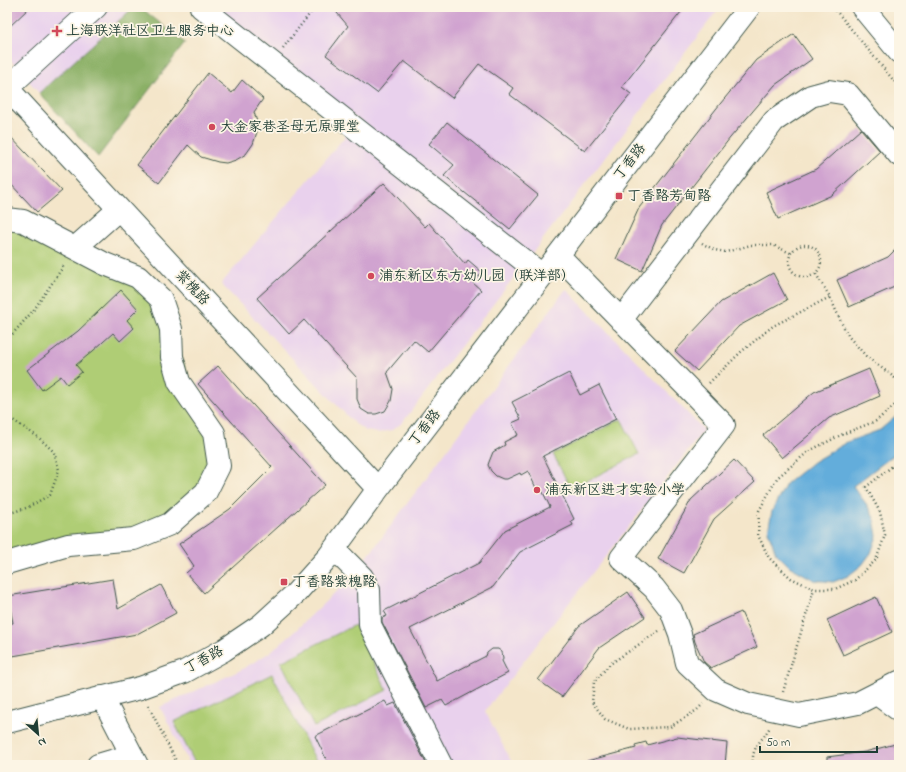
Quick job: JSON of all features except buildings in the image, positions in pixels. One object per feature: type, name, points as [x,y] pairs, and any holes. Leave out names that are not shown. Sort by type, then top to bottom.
[{"type":"street","points":[[7,88],[96,7]]},
{"type":"street","points":[[201,7],[542,275]]},
{"type":"street","name":"丁香路","points":[[7,722],[140,688],[184,672],[224,650],[261,625],[296,593],[330,556],[378,489],[749,7]]},
{"type":"street","points":[[862,7],[899,52]]},
{"type":"street","name":"紫槐路","points":[[7,88],[378,489]]},
{"type":"street","points":[[621,320],[774,121],[811,96],[829,91],[848,94],[899,155]]},
{"type":"street","points":[[75,248],[119,209]]},
{"type":"street","points":[[7,219],[23,221],[106,264],[138,277],[161,300],[171,329],[172,357],[179,382],[214,433],[219,466],[206,492],[170,524],[134,539],[68,545],[7,563]]},
{"type":"street","points":[[558,255],[724,425],[621,558],[654,588],[671,610],[680,634],[687,663],[716,690],[748,704],[799,715],[858,703],[899,682]]},
{"type":"street","points":[[334,549],[362,577],[369,590],[370,625],[441,765]]},
{"type":"street","points":[[877,694],[899,710]]},
{"type":"street","points":[[98,765],[134,760],[102,697]]},
{"type":"path","points":[[272,63],[315,7]]},
{"type":"path","points":[[833,7],[899,87]]},
{"type":"path","points":[[690,230],[705,245],[715,250],[726,252],[751,245],[773,244],[790,254]]},
{"type":"path","points":[[809,245],[814,247],[818,251],[822,260],[819,270],[811,277],[799,277],[790,270],[788,265],[790,254],[799,246],[809,245]]},
{"type":"path","points":[[7,340],[34,311],[75,248]]},
{"type":"path","points":[[816,274],[830,297],[849,337],[866,356],[899,381]]},
{"type":"path","points":[[696,396],[741,352],[774,326],[830,297]]},
{"type":"path","points":[[899,399],[895,405],[876,421],[843,434],[809,451],[777,478],[759,511],[758,536],[769,558],[791,578],[814,589],[835,589],[855,580],[876,560],[885,535],[880,512],[866,487],[899,462]]},
{"type":"path","points":[[7,416],[38,437],[54,452],[59,470],[50,495],[26,508],[7,514]]},
{"type":"path","points":[[753,765],[752,761],[754,749],[769,729],[778,710],[814,589]]},
{"type":"path","points":[[674,621],[610,664],[594,682],[592,702],[605,719],[629,729],[670,727],[697,710],[716,690]]},
{"type":"path","points":[[140,688],[178,765]]},
{"type":"shaded area","name":"上海联洋社区卫生服务中心","points":[[7,7],[134,7],[39,93],[7,56]]},
{"type":"shaded area","points":[[215,7],[720,7],[530,256]]},
{"type":"shaded area","name":"浦东新区东方幼儿园（联洋部）","points":[[348,133],[521,268],[402,423],[392,430],[378,433],[366,431],[354,423],[221,284]]},
{"type":"shaded area","name":"浦东新区进才实验小学","points":[[566,289],[704,430],[485,711],[513,765],[190,765],[160,707],[241,670],[269,653],[295,631],[348,580],[372,551]]},
{"type":"green space","points":[[134,7],[140,7],[185,43],[98,157],[39,93]]},
{"type":"green space","points":[[7,219],[161,299],[219,466],[170,524],[7,563]]},
{"type":"green space","points":[[621,419],[639,454],[571,489],[553,454]]},
{"type":"green space","points":[[355,625],[387,690],[314,727],[281,662]]},
{"type":"green space","points":[[272,674],[318,765],[196,765],[174,722]]},
{"type":"water","points":[[899,414],[899,451],[853,486],[867,505],[874,518],[877,536],[871,553],[862,565],[848,576],[833,582],[814,580],[789,566],[776,553],[768,531],[772,511],[786,484],[813,462],[847,442],[880,430]]},
{"type":"place","name":"上海联洋社区卫生服务中心","points":[[57,31]]},
{"type":"place","name":"大金家巷圣母无原罪堂","points":[[212,127]]},
{"type":"place","name":"丁香路芳甸路","points":[[619,196]]},
{"type":"place","name":"浦东新区东方幼儿园（联洋部）","points":[[371,276]]},
{"type":"place","name":"浦东新区进才实验小学","points":[[537,490]]},
{"type":"place","name":"丁香路紫槐路","points":[[284,582]]}]
